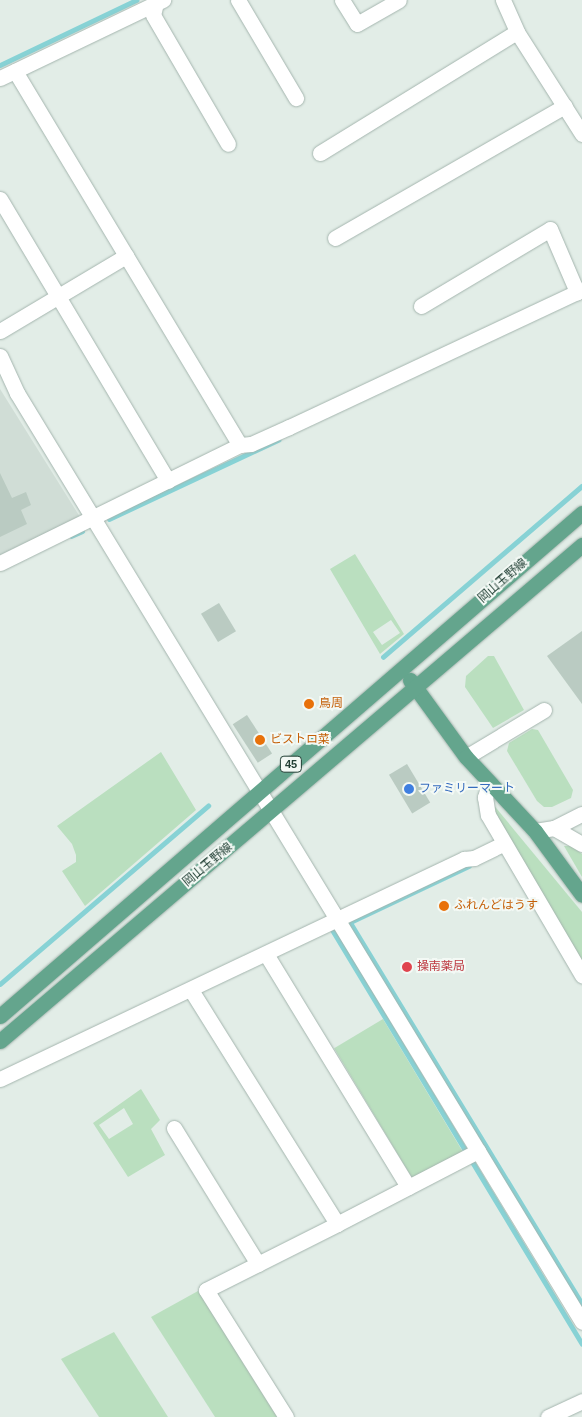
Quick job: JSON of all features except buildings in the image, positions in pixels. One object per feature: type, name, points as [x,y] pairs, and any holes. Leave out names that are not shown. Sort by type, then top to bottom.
[{"type":"main road","name":"岡山玉野線","points":[[0,1016],[582,514]]},
{"type":"main road","name":"岡山玉野線","points":[[0,1041],[582,545]]},
{"type":"main road","points":[[402,669],[466,757],[489,784],[535,831],[582,895]]},
{"type":"street","points":[[238,0],[296,98]]},
{"type":"street","points":[[342,0],[357,24],[399,0]]},
{"type":"street","points":[[503,0],[517,32],[582,134]]},
{"type":"street","points":[[0,78],[159,2]]},
{"type":"street","points":[[159,2],[153,15],[228,144]]},
{"type":"street","points":[[320,154],[517,32]]},
{"type":"street","points":[[15,71],[240,445]]},
{"type":"street","points":[[335,238],[565,106]]},
{"type":"street","points":[[0,199],[168,481]]},
{"type":"street","points":[[0,563],[95,518],[240,445],[252,444],[282,431],[580,291],[550,229],[421,306]]},
{"type":"street","points":[[0,331],[126,256]]},
{"type":"street","points":[[0,356],[16,393],[95,518],[340,924],[472,1154],[576,1303],[582,1322]]},
{"type":"street","points":[[466,757],[544,710]]},
{"type":"street","points":[[489,784],[484,797],[485,810],[503,844],[582,975]]},
{"type":"street","points":[[535,831],[554,828],[582,814]]},
{"type":"street","points":[[582,819],[582,836]]},
{"type":"street","points":[[554,828],[582,844]]},
{"type":"street","points":[[0,1079],[269,958],[340,924],[464,859],[474,858],[503,844]]},
{"type":"street","points":[[269,958],[408,1187]]},
{"type":"street","points":[[193,993],[337,1224]]},
{"type":"street","points":[[174,1128],[258,1264]]},
{"type":"street","points":[[286,1417],[206,1290],[472,1154]]},
{"type":"street","points":[[548,1417],[582,1401]]},
{"type":"shaded area","points":[[0,389],[80,517],[0,555]]},
{"type":"green space","points":[[355,554],[404,634],[380,654],[330,569]],"holes":[[[391,620],[400,633],[382,645],[373,632]]]},
{"type":"green space","points":[[488,656],[494,656],[524,710],[493,728],[465,687],[466,676]]},
{"type":"green space","points":[[532,729],[538,730],[573,790],[571,798],[552,807],[544,807],[537,801],[507,751],[509,743]]},
{"type":"green space","points":[[161,752],[196,810],[85,906],[62,871],[76,862],[76,855],[72,844],[57,826]]},
{"type":"green space","points":[[492,803],[582,912],[582,964],[490,806]]},
{"type":"green space","points":[[564,846],[572,846],[582,854],[582,877]]},
{"type":"green space","points":[[383,1019],[463,1152],[414,1181],[334,1048]]},
{"type":"green space","points":[[141,1089],[160,1120],[151,1129],[165,1155],[128,1177],[93,1123]],"holes":[[[124,1108],[133,1124],[109,1139],[99,1125]]]},
{"type":"green space","points":[[198,1291],[277,1417],[215,1417],[151,1317]]},
{"type":"green space","points":[[114,1332],[168,1417],[99,1417],[61,1359]]},
{"type":"waterway","points":[[0,65],[136,0]]},
{"type":"waterway","points":[[109,519],[278,440]]},
{"type":"waterway","points":[[383,657],[582,486]]},
{"type":"waterway","points":[[71,536],[82,531]]},
{"type":"waterway","points":[[0,984],[208,806]]},
{"type":"waterway","points":[[344,925],[469,866]]},
{"type":"waterway","points":[[350,922],[582,1304]]},
{"type":"waterway","points":[[332,929],[582,1344]]},
{"type":"place","name":"鳥周","points":[[309,704]]},
{"type":"place","name":"ビストロ菜","points":[[260,740]]},
{"type":"place","name":"ファミリーマート","points":[[409,789]]},
{"type":"place","name":"ふれんどはうす","points":[[444,906]]},
{"type":"place","name":"操南薬局","points":[[407,967]]}]
